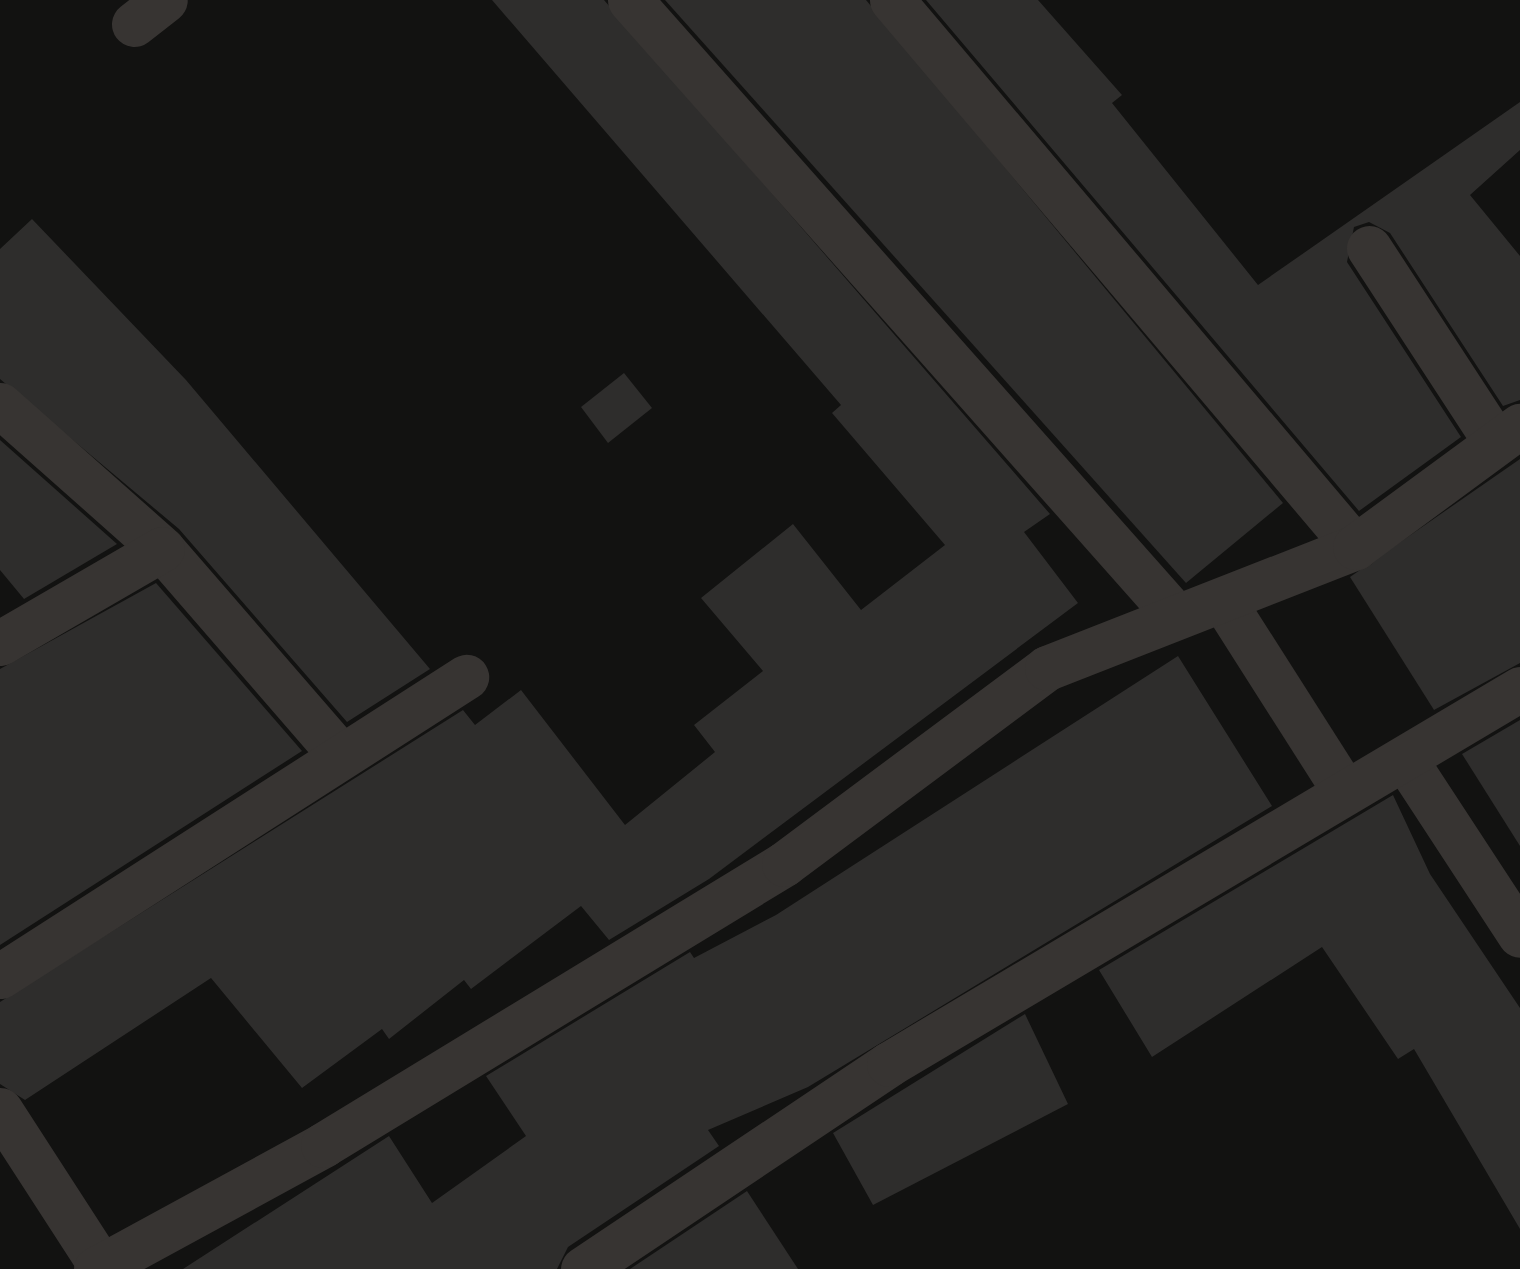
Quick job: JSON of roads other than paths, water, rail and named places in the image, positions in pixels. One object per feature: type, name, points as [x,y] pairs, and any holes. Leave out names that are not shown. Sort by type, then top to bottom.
[{"type":"street","points":[[630,0],[1176,616]]},
{"type":"street","points":[[892,0],[1355,547]]},
{"type":"street","points":[[0,1110],[99,1267],[323,1145],[784,864],[1047,668],[1176,616],[1224,602],[1355,547],[1507,433],[1370,248]]},
{"type":"street","points":[[0,405],[162,549],[341,756]]},
{"type":"street","points":[[0,642],[162,549]]},
{"type":"street","points":[[1224,602],[1342,787]]},
{"type":"street","points":[[0,976],[466,677]]},
{"type":"street","points":[[583,1269],[889,1064],[1342,787],[1408,764],[1520,689]]},
{"type":"street","points":[[1408,764],[1517,923]]}]
